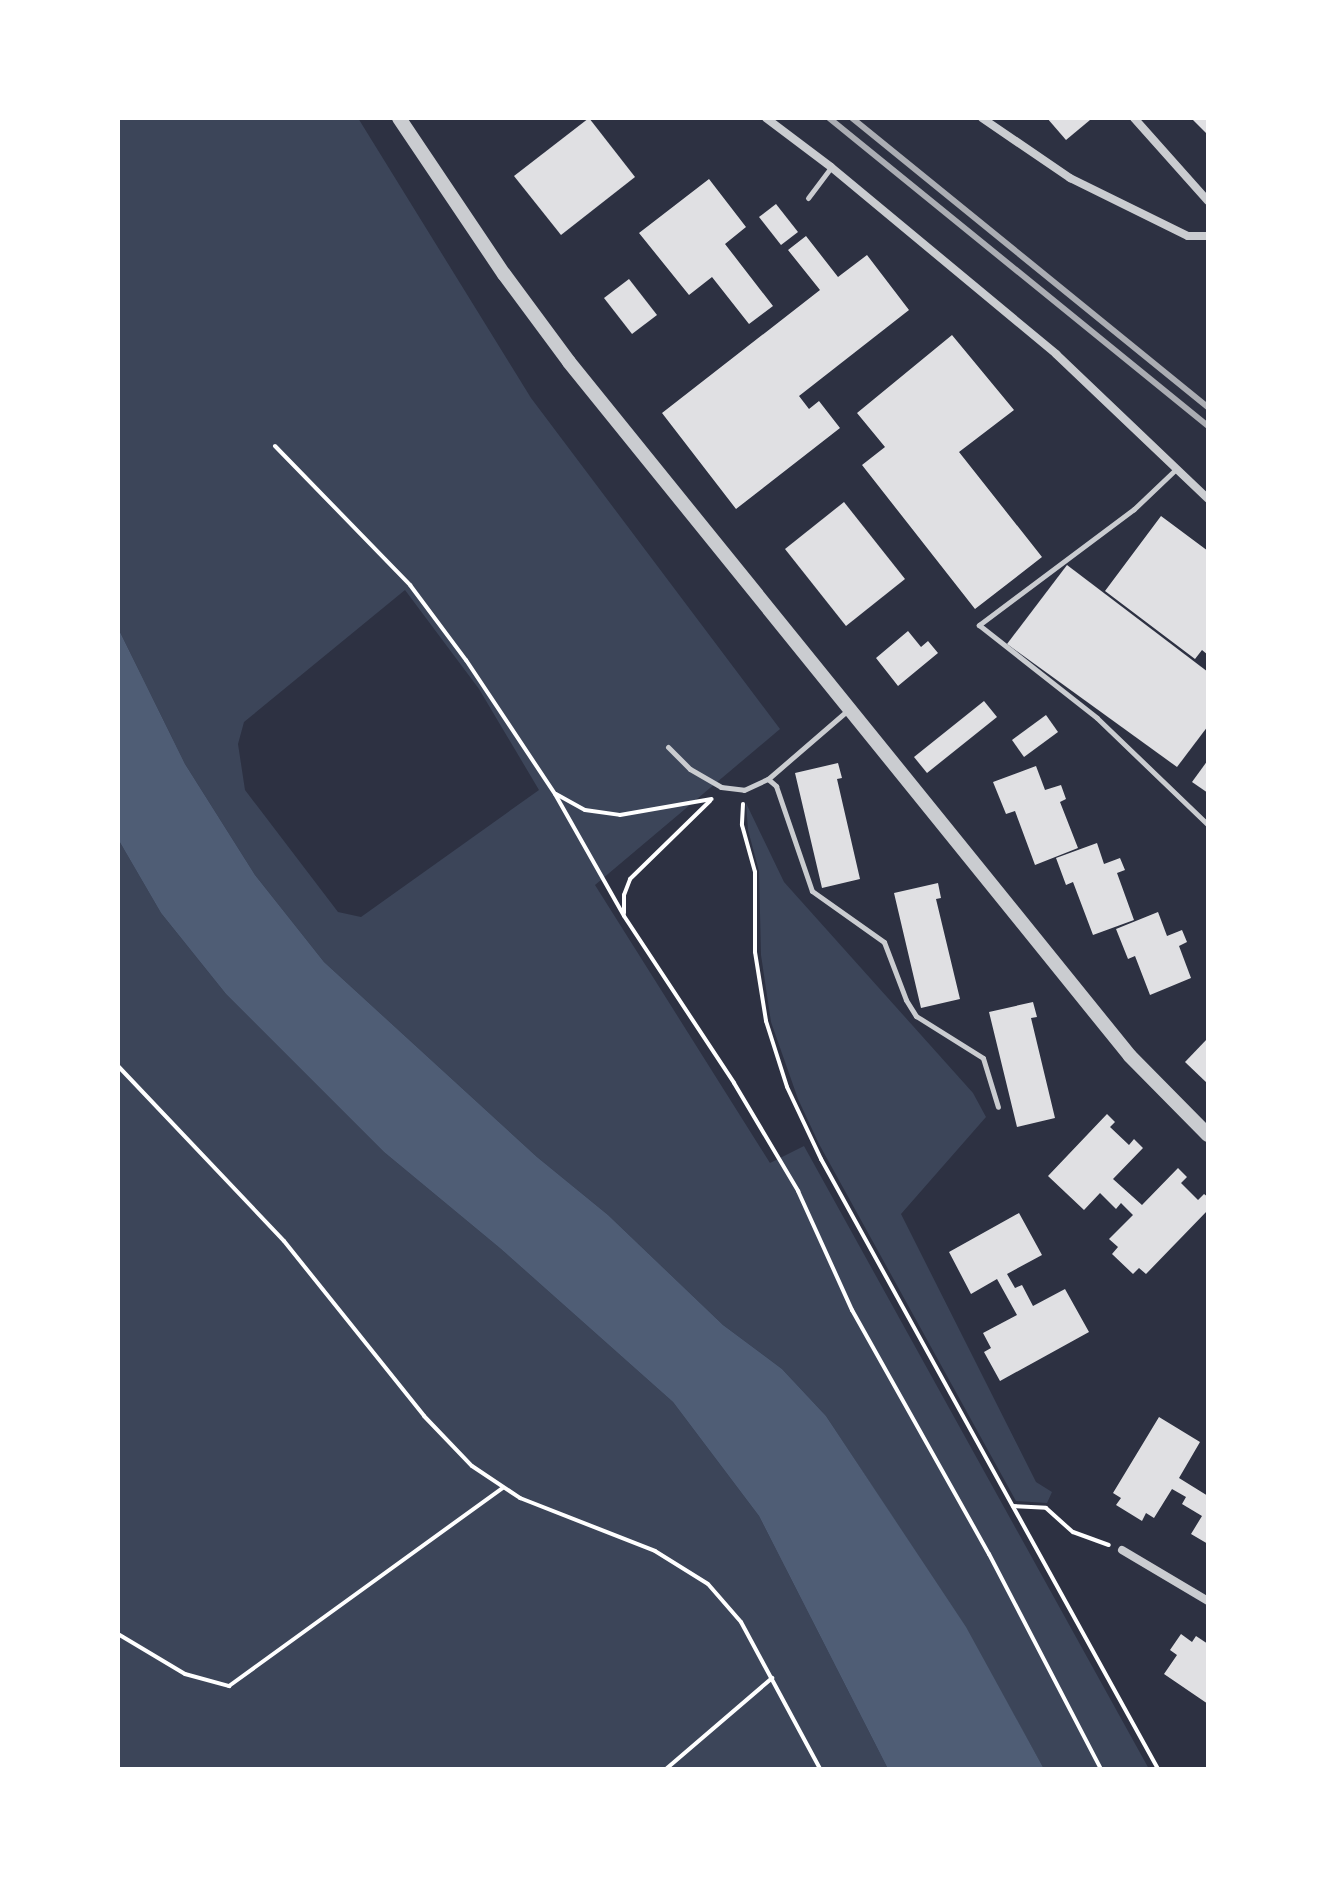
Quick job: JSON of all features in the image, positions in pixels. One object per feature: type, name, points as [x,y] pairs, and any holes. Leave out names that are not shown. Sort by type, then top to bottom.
[{"type":"street","points":[[399,118],[504,274],[569,362],[1130,1056],[1208,1135]]},
{"type":"street","points":[[766,118],[831,167],[1056,354],[1208,499]]},
{"type":"street","points":[[982,118],[1070,178],[1188,236],[1208,236]]},
{"type":"street","points":[[1134,118],[1208,201]]},
{"type":"street","points":[[1122,1550],[1208,1601]]},
{"type":"lane","points":[[808,198],[831,167]]},
{"type":"lane","points":[[1175,470],[1134,509],[979,625],[1097,718],[1208,825]]},
{"type":"lane","points":[[668,747],[690,769],[721,787],[744,790],[768,779],[848,710]]},
{"type":"lane","points":[[768,779],[776,786],[812,891],[884,942],[906,1000],[916,1016],[983,1058],[998,1107]]},
{"type":"path","points":[[275,446],[410,585],[466,660],[555,794],[624,916],[734,1083],[798,1191],[852,1310],[989,1554],[1101,1769]]},
{"type":"path","points":[[624,916],[624,895],[630,879],[711,801],[721,787]]},
{"type":"path","points":[[744,790],[742,825],[755,872],[755,952],[766,1021],[787,1087],[821,1159],[1158,1769]]},
{"type":"path","points":[[555,794],[585,810],[620,815],[711,801]]},
{"type":"path","points":[[118,1066],[284,1241],[440,1435],[503,1488],[560,1516],[655,1551],[696,1574],[732,1609],[820,1769]]},
{"type":"path","points":[[118,1634],[185,1674],[229,1686],[503,1488]]},
{"type":"path","points":[[1013,1506],[1046,1508],[1073,1532],[1122,1550]]},
{"type":"path","points":[[666,1769],[772,1678]]},
{"type":"shaded area","points":[[118,118],[358,118],[531,398],[780,729],[595,885],[770,1163],[804,1146],[1149,1769],[1044,1769],[963,1624],[826,1416],[782,1369],[723,1325],[608,1215],[537,1157],[324,962],[255,875],[185,764],[118,628]],"holes":[[[405,590],[479,689],[539,790],[361,917],[338,912],[245,790],[238,744],[244,722]]]},
{"type":"shaded area","points":[[118,628],[185,764],[255,875],[324,962],[537,1157],[608,1215],[723,1325],[782,1369],[826,1416],[966,1627],[1044,1769],[888,1769],[759,1516],[673,1402],[501,1249],[384,1152],[226,994],[161,913],[118,839]]},
{"type":"shaded area","points":[[746,803],[784,882],[973,1093],[986,1117],[901,1214],[1036,1482],[1052,1492],[1047,1503],[1016,1501],[819,1144],[798,1099],[771,1022],[761,955],[759,871],[748,830]]},
{"type":"shaded area","points":[[118,839],[161,913],[226,994],[384,1152],[501,1249],[673,1402],[759,1516],[888,1769],[118,1769]]},
{"type":"building","points":[[589,118],[635,177],[561,235],[514,176]]},
{"type":"building","points":[[1047,118],[1089,118],[1090,120],[1066,140]]},
{"type":"building","points":[[1191,118],[1208,118],[1208,133],[1207,134]]},
{"type":"building","points":[[709,179],[746,227],[725,244],[773,306],[749,324],[712,277],[689,295],[639,233]]},
{"type":"building","points":[[776,204],[798,232],[781,245],[759,217]]},
{"type":"building","points":[[806,236],[838,277],[867,255],[909,310],[799,396],[809,409],[819,401],[840,428],[736,509],[662,413],[820,290],[788,250]]},
{"type":"building","points":[[629,279],[657,315],[632,334],[604,298]]},
{"type":"building","points":[[952,335],[1014,410],[959,452],[1042,557],[975,609],[862,465],[885,447],[857,413]]},
{"type":"building","points":[[844,502],[905,579],[846,626],[785,549]]},
{"type":"building","points":[[1161,516],[1208,551],[1208,655],[1202,650],[1195,659],[1105,591]]},
{"type":"building","points":[[1067,565],[1208,672],[1208,726],[1177,767],[1007,644]]},
{"type":"building","points":[[908,631],[921,647],[928,641],[938,653],[898,686],[876,658]]},
{"type":"building","points":[[984,701],[997,717],[927,773],[914,757]]},
{"type":"building","points":[[1046,715],[1058,732],[1024,757],[1012,740]]},
{"type":"building","points":[[1208,760],[1208,793],[1192,782]]},
{"type":"building","points":[[838,763],[842,778],[837,779],[860,879],[822,888],[795,773]]},
{"type":"building","points":[[1036,766],[1045,790],[1061,785],[1066,799],[1060,802],[1078,848],[1035,865],[1015,811],[1006,814],[993,782]]},
{"type":"building","points":[[1097,843],[1104,864],[1120,858],[1125,870],[1117,873],[1134,920],[1093,935],[1073,882],[1066,885],[1056,858]]},
{"type":"building","points":[[938,883],[941,898],[936,899],[960,999],[921,1008],[894,893]]},
{"type":"building","points":[[1158,912],[1167,936],[1182,930],[1187,942],[1179,946],[1191,978],[1150,995],[1135,956],[1128,959],[1116,929]]},
{"type":"building","points":[[1033,1002],[1037,1017],[1031,1018],[1055,1118],[1017,1127],[989,1012]]},
{"type":"building","points":[[1208,1038],[1208,1084],[1185,1062]]},
{"type":"building","points":[[1107,1114],[1115,1122],[1110,1127],[1129,1145],[1134,1139],[1143,1148],[1113,1179],[1142,1205],[1178,1168],[1187,1177],[1181,1183],[1198,1200],[1204,1194],[1208,1197],[1208,1210],[1146,1274],[1139,1268],[1133,1274],[1112,1254],[1118,1247],[1109,1239],[1133,1215],[1121,1203],[1116,1209],[1100,1193],[1084,1210],[1048,1176]]},
{"type":"building","points":[[1019,1213],[1042,1255],[1007,1274],[1015,1288],[1022,1285],[1033,1306],[1065,1289],[1089,1332],[1000,1381],[984,1352],[991,1348],[983,1333],[1017,1315],[997,1279],[971,1294],[949,1252]]},
{"type":"building","points":[[1159,1417],[1200,1442],[1179,1478],[1208,1496],[1208,1544],[1191,1534],[1202,1516],[1182,1504],[1186,1497],[1172,1489],[1154,1518],[1146,1513],[1142,1521],[1116,1505],[1121,1498],[1113,1493]]},
{"type":"building","points":[[1181,1634],[1192,1642],[1196,1636],[1208,1644],[1208,1704],[1164,1674],[1177,1655],[1170,1650]]},
{"type":"railway","points":[[829,118],[1208,426]]},
{"type":"railway","points":[[852,118],[1208,407]]}]
